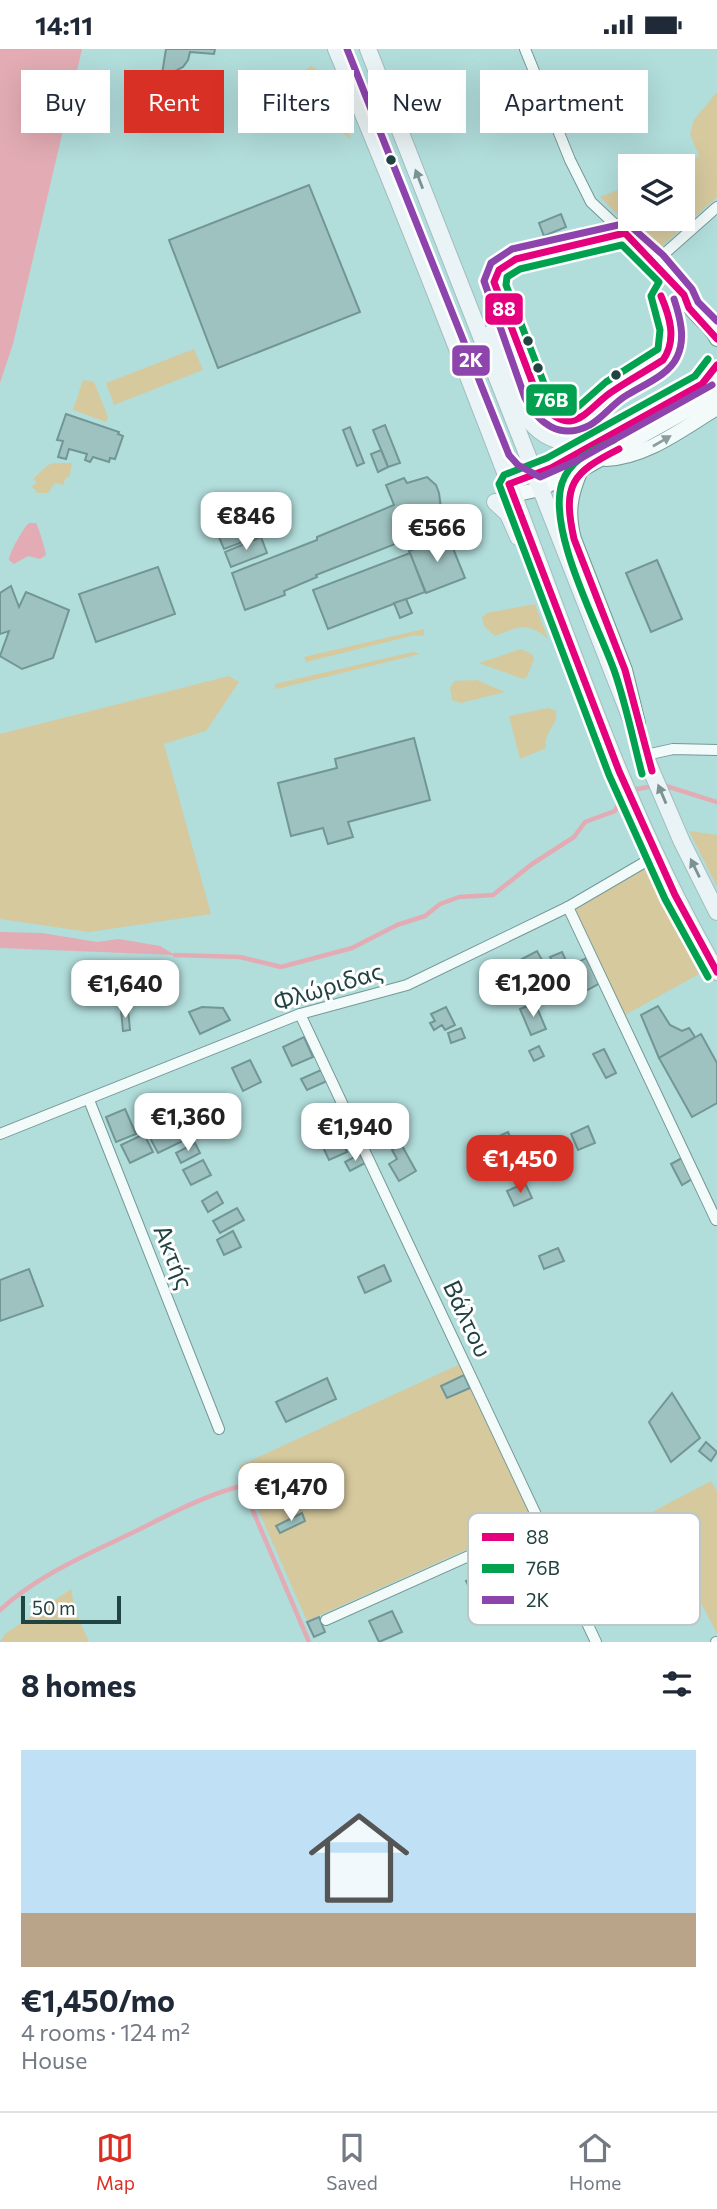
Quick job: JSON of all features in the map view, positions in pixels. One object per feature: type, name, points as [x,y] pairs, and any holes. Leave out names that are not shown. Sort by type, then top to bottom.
[{"type":"main road","points":[[336,49],[500,461],[524,484],[674,823],[717,912]]},
{"type":"main road","points":[[368,49],[444,242],[524,484],[551,596],[619,771],[685,915],[717,972]]},
{"type":"main road","points":[[444,242],[474,292],[522,409],[533,426],[555,440],[570,443],[617,423],[636,421]]},
{"type":"main road","points":[[495,502],[508,514],[524,555],[551,596]]},
{"type":"street","points":[[525,49],[591,202],[655,262],[684,295],[689,308],[717,339]]},
{"type":"street","points":[[704,235],[695,226],[717,207]]},
{"type":"street","points":[[655,262],[689,231]]},
{"type":"street","points":[[684,295],[694,299],[717,324]]},
{"type":"street","points":[[702,384],[717,365]]},
{"type":"street","points":[[524,484],[717,376]]},
{"type":"street","points":[[524,484],[581,470],[717,394]]},
{"type":"street","points":[[601,459],[619,458],[649,448],[717,408]]},
{"type":"street","points":[[581,470],[569,501],[569,519],[574,539],[625,670],[648,760],[673,748],[717,750]]},
{"type":"street","name":"Φλώριδας","points":[[0,1134],[300,1014],[407,985],[568,907],[657,855]]},
{"type":"street","points":[[568,907],[716,1220]]},
{"type":"street","name":"Βάλτου","points":[[300,1014],[535,1513]]},
{"type":"street","name":"Ακτής","points":[[89,1100],[219,1429]]},
{"type":"street","points":[[326,1620],[468,1556]]},
{"type":"street","name":"Βάλτου","points":[[588,1625],[596,1642]]},
{"type":"shaded area","points":[[0,49],[82,49],[77,70],[21,70],[21,133],[62,133],[13,344],[0,383]]},
{"type":"shaded area","points":[[717,92],[717,197],[695,217],[695,158],[699,156],[690,134],[694,120]]},
{"type":"shaded area","points":[[618,190],[618,215],[600,197]]},
{"type":"shaded area","points":[[633,231],[679,231],[662,246],[651,249]]},
{"type":"shaded area","points":[[194,349],[203,370],[114,405],[106,383]]},
{"type":"shaded area","points":[[83,380],[94,382],[108,417],[106,422],[73,410]]},
{"type":"shaded area","points":[[72,463],[69,478],[66,477],[63,485],[55,483],[48,493],[37,493],[32,486],[37,483],[33,479],[48,465]]},
{"type":"shaded area","points":[[29,523],[36,523],[46,555],[40,559],[28,556],[14,564],[9,560],[10,557],[17,540]]},
{"type":"shaded area","points":[[535,604],[548,639],[541,633],[522,627],[495,636],[484,626],[482,617],[487,613]]},
{"type":"shaded area","points":[[424,629],[424,636],[415,635],[306,662],[304,657]]},
{"type":"shaded area","points":[[521,649],[532,654],[534,659],[527,677],[523,679],[479,663]]},
{"type":"shaded area","points":[[413,652],[420,654],[276,689],[275,684]]},
{"type":"shaded area","points":[[229,676],[239,682],[206,731],[164,744],[211,914],[89,932],[0,919],[0,734]]},
{"type":"shaded area","points":[[477,680],[505,692],[461,703],[452,700],[450,688],[454,681]]},
{"type":"shaded area","points":[[548,708],[556,711],[556,716],[547,737],[546,748],[520,759],[509,716]]},
{"type":"shaded area","points":[[689,831],[717,835],[717,887]]},
{"type":"shaded area","points":[[646,867],[699,974],[625,1015],[572,908]]},
{"type":"shaded area","points":[[0,932],[42,933],[97,942],[119,939],[160,946],[175,955],[0,948]]},
{"type":"shaded area","points":[[460,1364],[529,1513],[468,1513],[468,1549],[307,1621],[239,1466]]},
{"type":"shaded area","points":[[711,1481],[717,1492],[717,1633],[700,1601],[700,1513],[652,1512]]},
{"type":"shaded area","points":[[71,1589],[75,1610],[89,1642],[0,1642],[5,1634]]},
{"type":"building","points":[[166,49],[215,49],[214,54],[190,52],[183,67],[177,70],[163,70]]},
{"type":"building","points":[[309,185],[360,312],[218,368],[169,240]]},
{"type":"building","points":[[561,214],[566,227],[544,236],[539,223]]},
{"type":"building","points":[[66,414],[119,432],[118,434],[123,436],[115,459],[110,458],[109,462],[93,457],[90,462],[85,460],[87,454],[69,449],[66,459],[58,457],[63,441],[57,440]]},
{"type":"building","points":[[385,425],[400,463],[388,467],[373,430]]},
{"type":"building","points":[[350,427],[364,463],[357,466],[343,430]]},
{"type":"building","points":[[381,450],[388,467],[378,472],[371,454]]},
{"type":"building","points":[[427,477],[436,485],[439,493],[443,524],[407,535],[408,539],[316,575],[317,577],[284,591],[285,595],[245,610],[232,573],[317,540],[317,537],[394,505],[386,485],[404,478],[407,483]]},
{"type":"building","points":[[255,520],[261,535],[224,549],[218,535]]},
{"type":"building","points":[[448,536],[465,578],[426,593],[409,551]]},
{"type":"building","points":[[261,537],[267,553],[231,567],[225,552]]},
{"type":"building","points":[[410,553],[425,592],[328,629],[313,590]]},
{"type":"building","points":[[657,560],[682,619],[651,632],[626,573]]},
{"type":"building","points":[[158,567],[175,614],[96,642],[79,594]]},
{"type":"building","points":[[11,586],[19,607],[26,592],[69,610],[53,658],[22,669],[0,656],[9,631],[0,634],[0,593]]},
{"type":"building","points":[[406,599],[412,613],[400,618],[394,603]]},
{"type":"building","points":[[414,738],[430,800],[348,822],[353,837],[328,844],[323,828],[291,836],[278,783],[337,768],[335,759]]},
{"type":"building","points":[[537,951],[548,971],[532,979],[522,959]]},
{"type":"building","points":[[562,952],[567,963],[556,968],[550,957]]},
{"type":"building","points":[[586,958],[600,983],[584,992],[570,967]]},
{"type":"building","points":[[546,980],[552,996],[545,999],[539,983]]},
{"type":"building","points":[[535,1003],[546,1029],[531,1035],[520,1009]]},
{"type":"building","points":[[658,1006],[670,1025],[682,1031],[689,1028],[695,1037],[659,1058],[641,1015]]},
{"type":"building","points":[[202,1007],[223,1008],[230,1020],[200,1034],[189,1012]]},
{"type":"building","points":[[446,1007],[455,1025],[445,1030],[442,1025],[434,1030],[430,1023],[435,1021],[431,1014]]},
{"type":"building","points":[[128,1009],[130,1030],[123,1031],[121,1010]]},
{"type":"building","points":[[461,1028],[465,1038],[451,1043],[448,1033]]},
{"type":"building","points":[[701,1034],[717,1063],[717,1103],[692,1117],[659,1058]]},
{"type":"building","points":[[304,1037],[313,1057],[292,1066],[283,1047]]},
{"type":"building","points":[[539,1046],[544,1056],[534,1061],[529,1051]]},
{"type":"building","points":[[604,1049],[616,1073],[606,1078],[593,1054]]},
{"type":"building","points":[[250,1060],[261,1082],[243,1091],[232,1068]]},
{"type":"building","points":[[321,1070],[327,1081],[307,1090],[301,1079]]},
{"type":"building","points":[[165,1095],[174,1113],[155,1122],[146,1103]]},
{"type":"building","points":[[125,1109],[136,1134],[116,1142],[106,1117]]},
{"type":"building","points":[[186,1116],[195,1135],[158,1153],[148,1134]]},
{"type":"building","points":[[588,1126],[595,1143],[578,1150],[571,1134]]},
{"type":"building","points":[[508,1132],[515,1148],[497,1156],[490,1140]]},
{"type":"building","points":[[144,1134],[153,1152],[130,1163],[121,1145]]},
{"type":"building","points":[[339,1135],[347,1152],[329,1160],[321,1143]]},
{"type":"building","points":[[195,1143],[200,1153],[181,1163],[176,1153]]},
{"type":"building","points":[[401,1144],[416,1171],[399,1181],[389,1164],[397,1159],[392,1150]]},
{"type":"building","points":[[480,1146],[487,1160],[475,1166],[468,1152]]},
{"type":"building","points":[[360,1154],[365,1163],[350,1171],[345,1162]]},
{"type":"building","points":[[682,1158],[692,1179],[682,1185],[671,1164]]},
{"type":"building","points":[[203,1160],[211,1175],[191,1185],[183,1170]]},
{"type":"building","points":[[525,1183],[532,1198],[514,1206],[507,1191]]},
{"type":"building","points":[[217,1192],[223,1203],[208,1212],[202,1201]]},
{"type":"building","points":[[237,1208],[244,1220],[220,1233],[213,1221]]},
{"type":"building","points":[[233,1231],[241,1247],[224,1255],[217,1240]]},
{"type":"building","points":[[558,1248],[564,1261],[544,1269],[539,1256]]},
{"type":"building","points":[[384,1265],[391,1281],[365,1293],[358,1277]]},
{"type":"building","points":[[29,1269],[43,1306],[0,1321],[0,1280]]},
{"type":"building","points":[[464,1375],[470,1388],[447,1398],[441,1386]]},
{"type":"building","points":[[327,1378],[336,1399],[286,1422],[276,1402]]},
{"type":"building","points":[[672,1393],[700,1438],[671,1462],[649,1422]]},
{"type":"building","points":[[706,1442],[717,1452],[711,1461],[699,1451]]},
{"type":"building","points":[[302,1513],[305,1521],[280,1533],[276,1526]]},
{"type":"building","points":[[392,1611],[402,1632],[379,1642],[369,1621]]},
{"type":"building","points":[[319,1617],[325,1632],[314,1637],[307,1622]]},
{"type":"waterway","points":[[663,785],[717,802]]},
{"type":"waterway","points":[[632,790],[654,786]]},
{"type":"waterway","points":[[175,955],[240,957],[281,967],[352,948],[397,925],[425,916],[440,904],[459,897],[493,895],[532,864],[574,837],[585,822],[615,811],[625,795]]},
{"type":"waterway","points":[[0,1610],[31,1586],[66,1565],[186,1506],[237,1487],[244,1490],[309,1642]]},
{"type":"transit line","name":"2Κ","points":[[347,49],[509,455],[518,465],[540,477],[576,461],[712,385]]},
{"type":"transit line","name":"2Κ","points":[[674,299],[682,335],[680,350],[673,363],[655,379],[622,398],[595,422],[569,431],[551,427],[530,407],[484,281],[491,263],[512,249],[627,223],[663,255],[692,289],[698,302],[717,321]]},
{"type":"transit line","name":"88","points":[[661,296],[671,328],[670,345],[663,360],[610,393],[578,419],[570,421],[552,415],[541,405],[494,282],[499,270],[516,259],[625,233],[684,295],[689,308],[717,339]]},
{"type":"transit line","name":"76B","points":[[622,245],[659,282],[651,296],[660,330],[658,349],[606,382],[574,409],[564,410],[550,399],[506,285],[507,277],[520,269],[622,245]]},
{"type":"transit line","name":"76B","points":[[708,359],[695,376],[547,458],[504,475],[499,484],[609,775],[665,899],[708,977]]},
{"type":"transit line","name":"88","points":[[717,365],[702,384],[551,468],[509,484],[619,771],[675,895],[717,972]]},
{"type":"transit line","name":"76B","points":[[614,440],[576,461],[562,483],[559,503],[567,550],[614,670],[642,774]]},
{"type":"transit line","name":"88","points":[[619,449],[590,465],[581,474],[574,482],[569,505],[574,539],[625,670],[652,771]]}]
